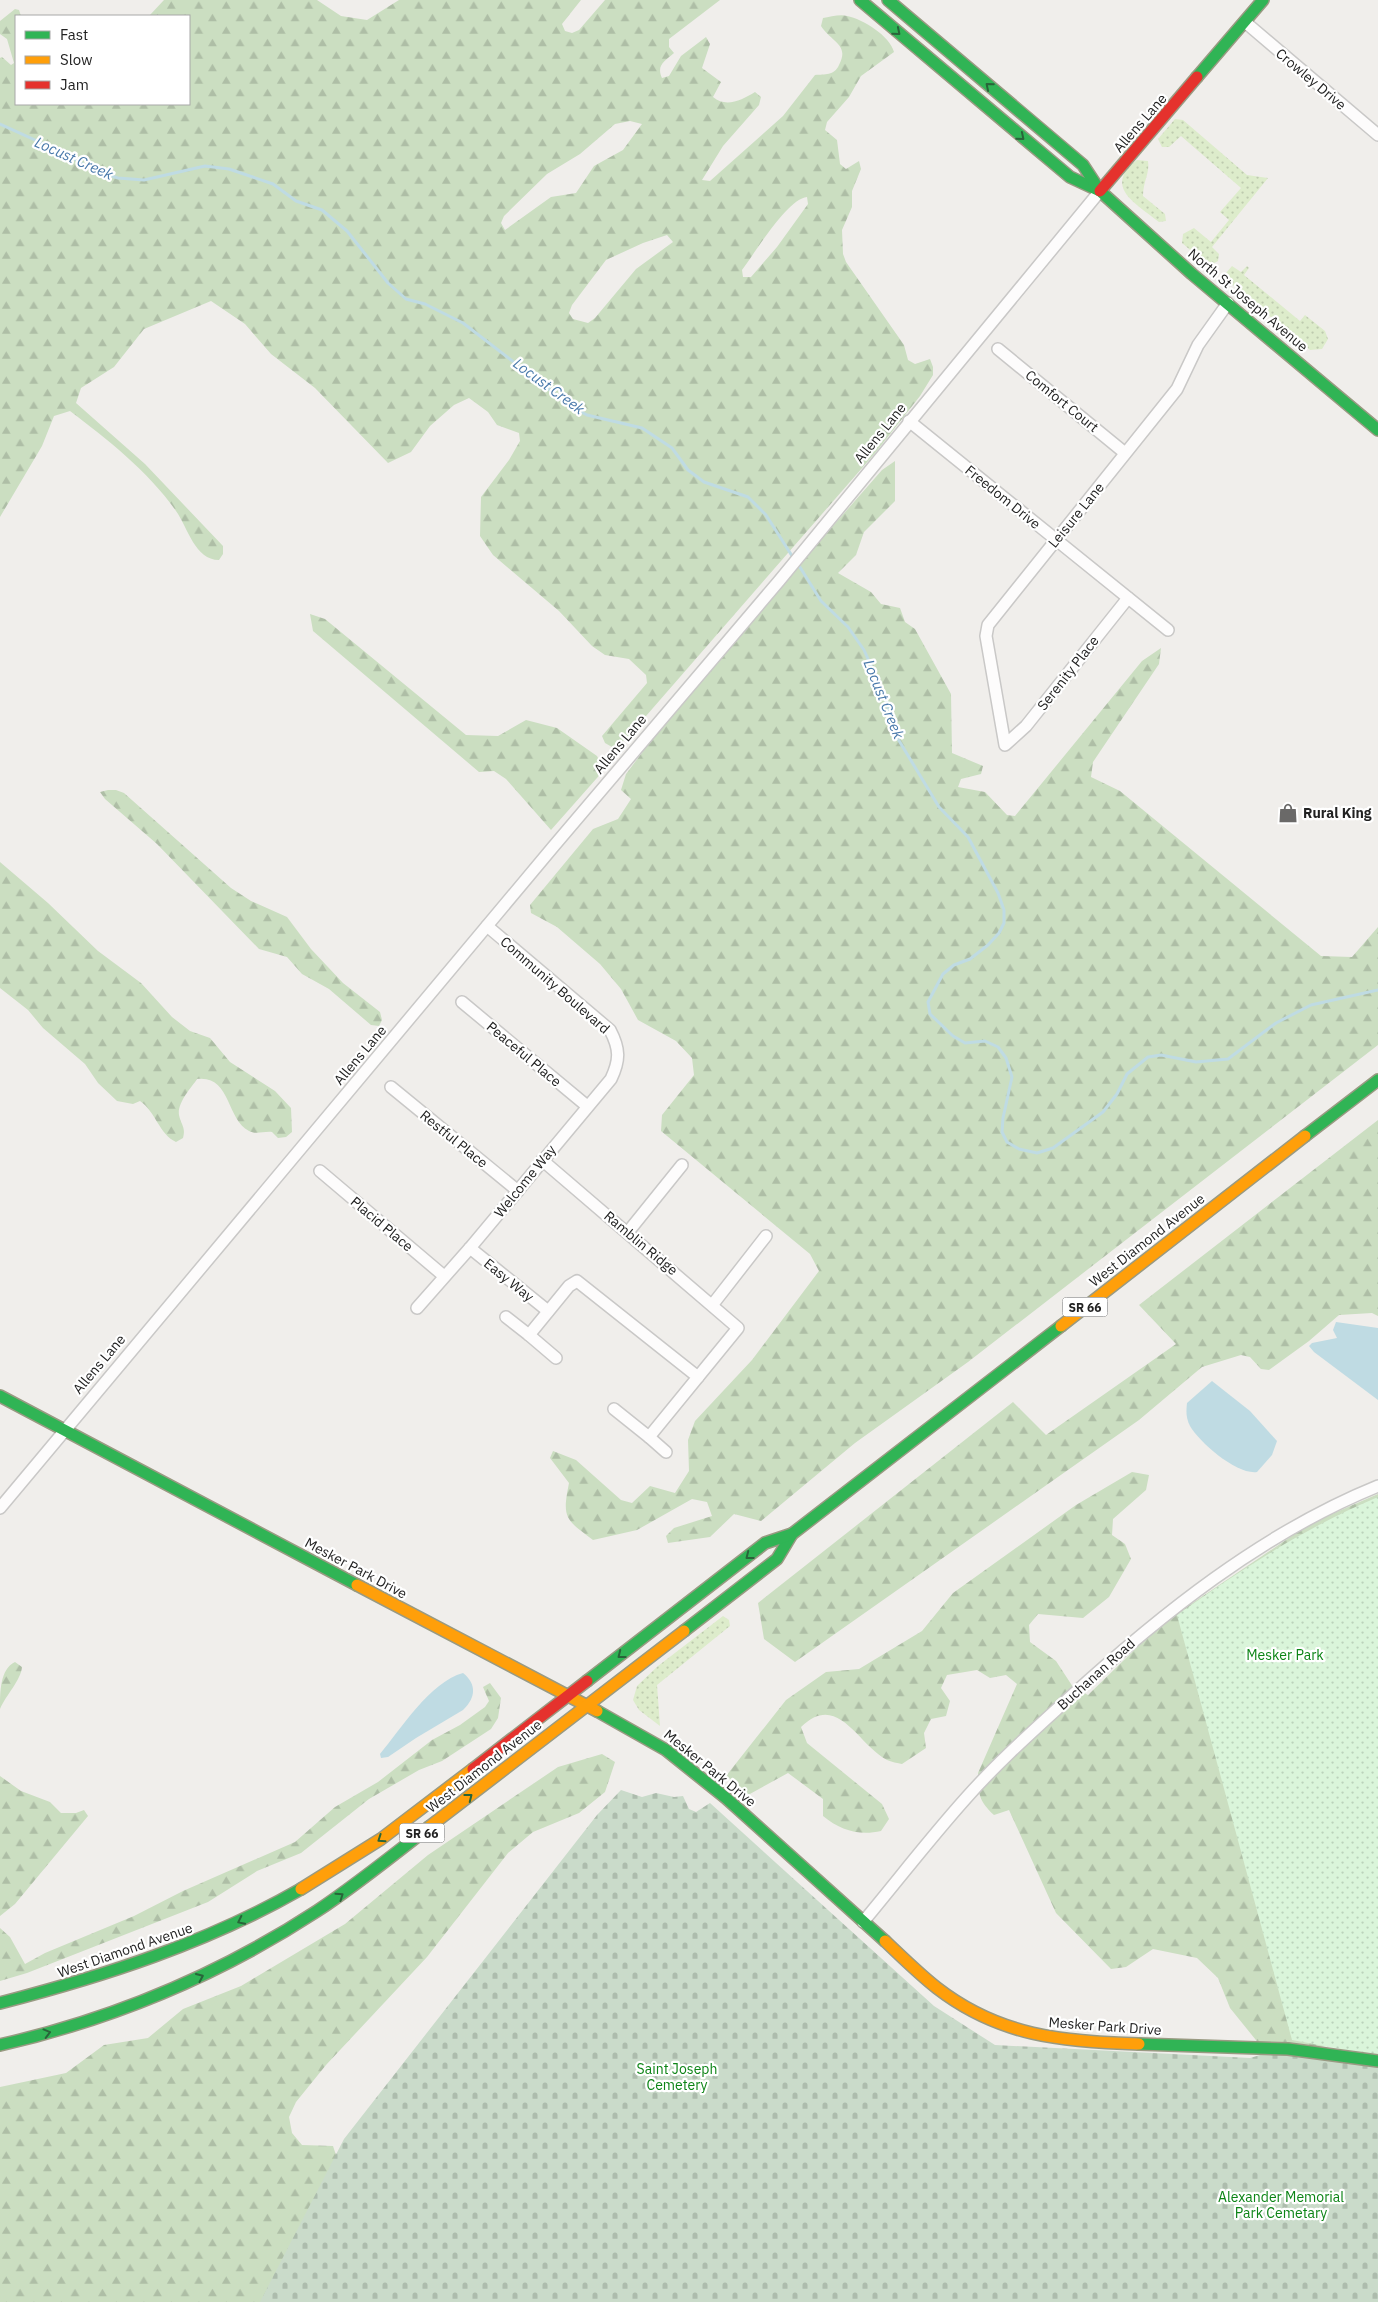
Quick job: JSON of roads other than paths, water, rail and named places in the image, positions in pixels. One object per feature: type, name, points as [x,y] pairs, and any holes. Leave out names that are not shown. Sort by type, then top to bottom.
[{"type":"main road","name":"North St Joseph Avenue","points":[[860,0],[1070,177],[1100,191]]},
{"type":"main road","name":"North St Joseph Avenue","points":[[888,0],[1083,165],[1100,191],[1378,430]]},
{"type":"main road","name":"Allens Lane","points":[[1100,191],[1263,0]]},
{"type":"main road","name":"West Diamond Avenue","points":[[0,2003],[64,1987],[136,1965],[188,1945],[268,1908],[323,1877],[387,1835],[766,1543],[792,1534],[1378,1080]]},
{"type":"main road","name":"Mesker Park Drive","points":[[0,1396],[568,1695],[666,1750],[726,1798],[936,1988],[990,2021],[1018,2031],[1074,2041],[1277,2050],[1378,2061]]},
{"type":"main road","name":"West Diamond Avenue","points":[[0,2045],[67,2027],[147,2000],[208,1973],[287,1931],[356,1884],[777,1559],[792,1534]]},
{"type":"street","name":"Crowley Drive","points":[[1245,22],[1378,135]]},
{"type":"street","name":"Allens Lane","points":[[0,1508],[487,926],[779,581],[1100,191]]},
{"type":"street","name":"Leisure Lane","points":[[1005,745],[986,630],[991,620],[1177,390],[1198,344],[1228,303]]},
{"type":"street","name":"Comfort Court","points":[[998,349],[1125,453]]},
{"type":"street","name":"Freedom Drive","points":[[909,421],[1168,630]]},
{"type":"street","name":"Serenity Place","points":[[1005,745],[1026,726],[1128,598]]},
{"type":"street","name":"Community Boulevard","points":[[487,926],[610,1030],[618,1047]]},
{"type":"street","name":"Peaceful Place","points":[[462,1002],[587,1106]]},
{"type":"street","name":"Welcome Way","points":[[416,1308],[470,1248],[611,1079],[620,1057],[618,1047]]},
{"type":"street","name":"Restful Place","points":[[391,1087],[518,1191]]},
{"type":"street","name":"Ramblin Ridge","points":[[542,1160],[713,1304],[738,1328],[698,1377]]},
{"type":"street","points":[[628,1232],[682,1165]]},
{"type":"street","name":"Placid Place","points":[[320,1171],[444,1276]]},
{"type":"street","points":[[713,1304],[766,1236]]},
{"type":"street","name":"Easy Way","points":[[470,1248],[548,1311]]},
{"type":"street","points":[[528,1335],[569,1286],[577,1281],[698,1377],[649,1437]]},
{"type":"street","points":[[506,1317],[556,1358]]},
{"type":"street","points":[[614,1409],[666,1452]]},
{"type":"street","name":"Buchanan Road","points":[[863,1922],[967,1797],[1030,1734],[1112,1659],[1190,1597],[1258,1550],[1306,1521],[1378,1486]]},
{"type":"water","points":[[1336,1322],[1378,1328],[1378,1400],[1314,1352],[1309,1346],[1312,1343],[1337,1338],[1333,1330]]},
{"type":"water","points":[[1212,1381],[1250,1411],[1277,1441],[1272,1455],[1257,1472],[1249,1472],[1230,1463],[1210,1449],[1190,1426],[1187,1415],[1187,1403]]},
{"type":"water","points":[[463,1673],[471,1682],[473,1691],[470,1701],[463,1710],[388,1757],[381,1758],[380,1754],[428,1696],[451,1678]]},
{"type":"waterway","name":"Locust Creek","points":[[0,124],[68,155],[93,170],[118,178],[144,180],[205,166],[229,169],[273,184],[296,201],[322,210],[347,231],[388,283],[406,299],[425,304],[463,323],[572,407],[587,415],[642,428],[672,448],[688,470],[704,482],[748,497],[766,515],[794,559]]},
{"type":"waterway","name":"Locust Creek","points":[[798,564],[821,601],[848,627],[864,650],[886,699],[895,734],[939,807],[968,837],[998,893],[1004,910],[1004,923],[999,933],[988,945],[970,959],[954,965],[943,974],[928,1002],[930,1014],[953,1036],[965,1043],[985,1041],[998,1047],[1006,1058],[1012,1077],[1003,1118],[1002,1132],[1007,1142],[1019,1149],[1037,1153],[1053,1148],[1103,1112],[1117,1094],[1127,1074],[1148,1057],[1161,1055],[1196,1062],[1228,1059],[1276,1023],[1311,1005],[1378,990]]},
{"type":"place","name":"Rural King","points":[[1288,813]]},
{"type":"park label","name":"Mesker Park","points":[[1285,1655]]},
{"type":"park label","name":"Saint Joseph Cemetery","points":[[677,2078]]},
{"type":"park label","name":"Alexander Memorial Park Cemetary","points":[[1281,2206]]}]
